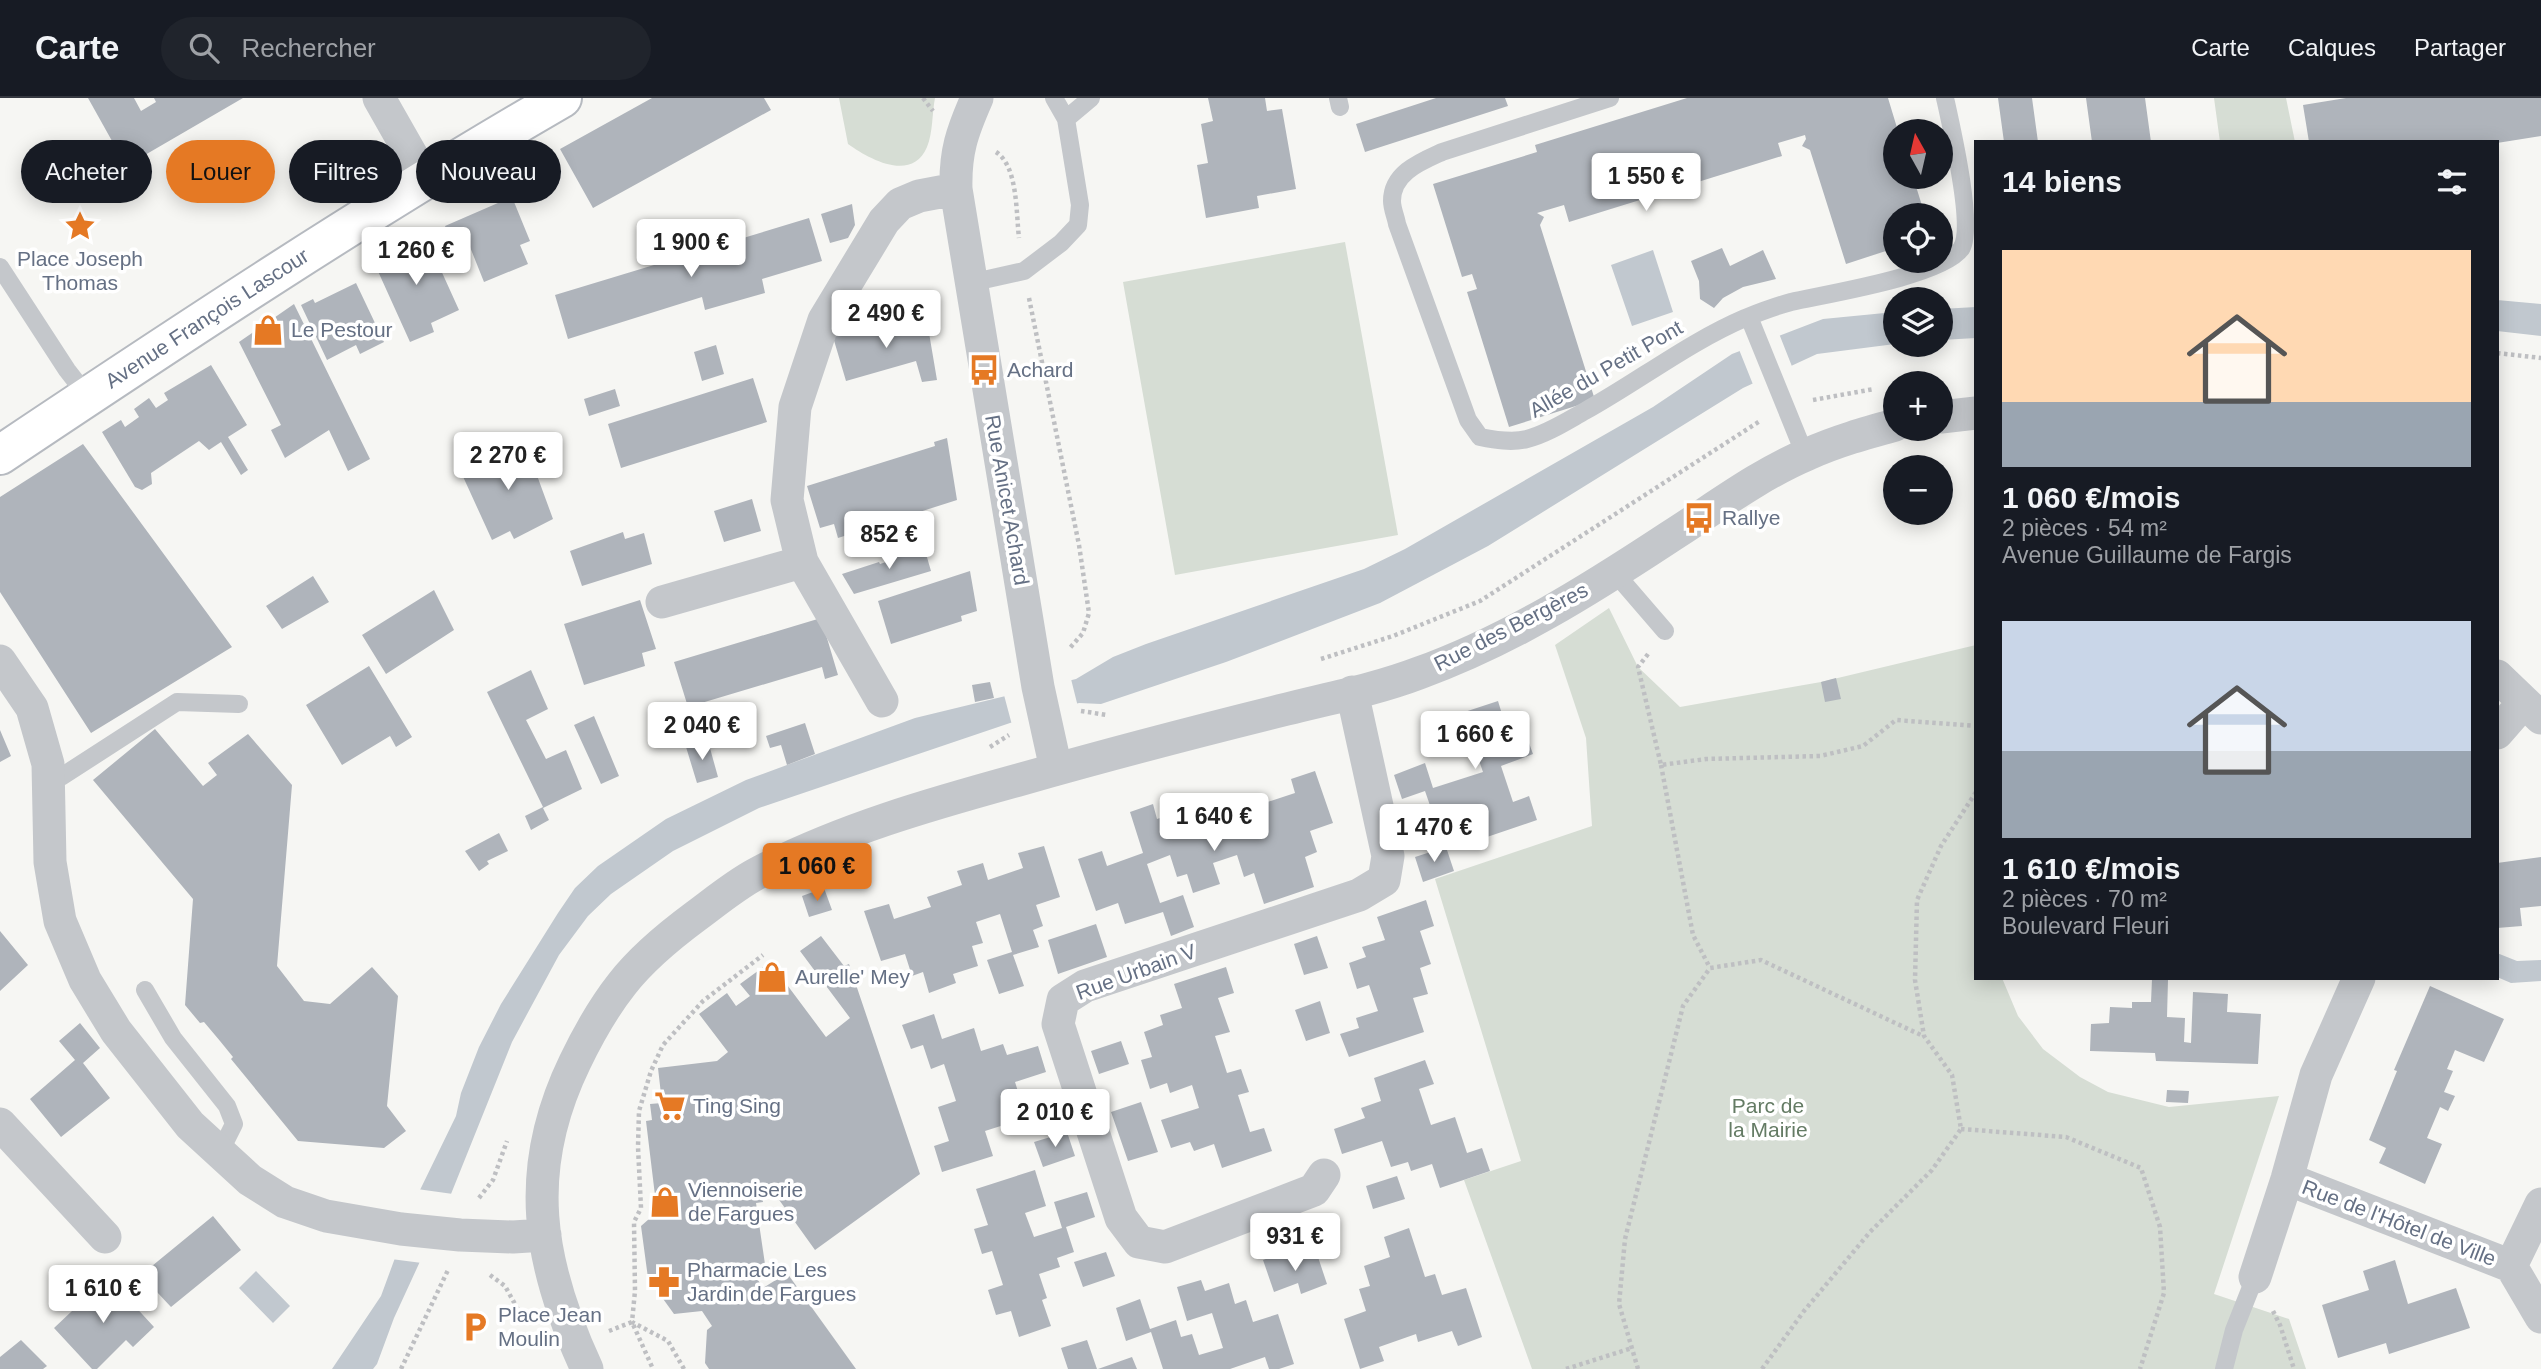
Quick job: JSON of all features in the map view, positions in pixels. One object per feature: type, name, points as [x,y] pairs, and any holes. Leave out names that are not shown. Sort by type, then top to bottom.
[{"type":"main road","name":"Avenue François Lascour","points":[[491,140],[562,98]]},
{"type":"main road","name":"Avenue François Lascour","points":[[0,456],[197,324],[416,185]]},
{"type":"street","points":[[379,98],[416,163]]},
{"type":"street","name":"Rue Anicet Achard","points":[[977,98],[963,130],[956,161],[956,189],[970,283],[1052,705],[1056,769]]},
{"type":"street","points":[[882,701],[802,562],[787,500],[795,407],[824,320],[884,220],[900,204],[919,196],[956,189]]},
{"type":"street","points":[[1953,416],[1974,414]]},
{"type":"street","name":"Rue des Bergères","points":[[581,1357],[554,1286],[545,1235],[541,1188],[544,1154],[557,1099],[590,1031],[622,983],[668,937],[751,876],[816,846],[925,806],[1416,674],[1477,650],[1545,615],[1615,573],[1756,480],[1805,455],[1883,428]]},
{"type":"street","points":[[662,603],[802,562]]},
{"type":"street","points":[[0,661],[32,708],[48,764],[50,862],[60,921],[85,980],[116,1031],[190,1125],[250,1180],[285,1202],[326,1216],[438,1233],[513,1237],[545,1235]]},
{"type":"street","points":[[2499,678],[2532,710],[2499,732]]},
{"type":"street","name":"Rue Urbain V","points":[[1324,1175],[1314,1190],[1165,1247],[1139,1242],[1121,1217],[1058,1024],[1063,1000],[1085,986],[1359,895],[1384,880],[1388,856],[1352,692]]},
{"type":"street","name":"Rue de l'Hôtel de Ville","points":[[2255,1276],[2287,1179],[2316,1075],[2358,980]]},
{"type":"street","points":[[0,1124],[105,1237]]},
{"type":"street","name":"Rue de l'Hôtel de Ville","points":[[2287,1179],[2511,1266],[2541,1317]]},
{"type":"street","name":"Rue de l'Hôtel de Ville","points":[[2511,1266],[2541,1204]]},
{"type":"lane","points":[[970,283],[1024,271],[1061,243],[1078,225],[1080,205],[1066,119],[1054,98]]},
{"type":"lane","points":[[1066,119],[1091,98]]},
{"type":"lane","name":"Allée du Petit Pont","points":[[1610,98],[1442,152],[1416,164],[1397,181],[1392,201],[1397,224],[1468,420],[1480,437],[1499,441],[1527,439],[1567,421],[1726,327],[1749,317],[1788,303],[1872,285],[1947,262],[1963,247],[1966,222],[1955,141],[1945,98]]},
{"type":"lane","points":[[0,267],[67,370],[88,397]]},
{"type":"lane","points":[[1749,317],[1805,455]]},
{"type":"lane","points":[[1615,573],[1665,631]]},
{"type":"lane","points":[[61,777],[177,702],[239,704]]},
{"type":"lane","points":[[145,990],[173,1038],[227,1106],[234,1124],[220,1152]]},
{"type":"lane","points":[[2224,1369],[2234,1330],[2255,1276]]},
{"type":"path","points":[[923,98],[933,111],[1004,157],[1011,167],[1024,271],[1079,545],[1089,613],[1083,633],[1066,652]]},
{"type":"path","points":[[2499,354],[2541,358]]},
{"type":"path","points":[[1319,660],[1393,636],[1479,601],[1757,422],[1817,398],[1882,387]]},
{"type":"path","points":[[1665,631],[1638,667],[1661,765],[1693,934],[1710,968]]},
{"type":"path","points":[[1052,705],[1113,716]]},
{"type":"path","points":[[1661,765],[1706,759],[1820,756],[1863,746],[1896,720],[1974,726]]},
{"type":"path","points":[[1762,1369],[1804,1311],[1870,1232],[1932,1170],[1961,1129],[1952,1076],[1924,1037],[1915,980],[1917,900],[1941,846],[1974,795]]},
{"type":"path","points":[[653,1369],[632,1322],[635,1222],[641,1208],[639,1111],[651,1071],[663,1045],[703,1001],[763,955]]},
{"type":"path","points":[[1638,1369],[1619,1304],[1625,1239],[1683,1006],[1710,968],[1761,960],[1924,1037]]},
{"type":"path","points":[[1961,1129],[2066,1137],[2141,1168],[2160,1227],[2164,1293],[2140,1369]]},
{"type":"path","points":[[485,1272],[505,1286],[529,1330]]},
{"type":"path","points":[[2255,1276],[2280,1325],[2294,1369]]},
{"type":"path","points":[[581,1357],[632,1322]]},
{"type":"path","points":[[632,1322],[668,1341],[684,1369]]},
{"type":"path","points":[[1566,1369],[1632,1348]]},
{"type":"green space","points":[[839,98],[935,98],[929,141],[920,158],[911,164],[890,165],[867,156],[848,144]]},
{"type":"green space","points":[[2214,98],[2286,98],[2295,140],[2220,140]]},
{"type":"green space","points":[[1345,242],[1398,535],[1175,575],[1123,282]]},
{"type":"green space","name":"Parc de la Mairie","points":[[1609,608],[1638,667],[1680,707],[1821,682],[1974,645],[1974,980],[2003,980],[2018,1016],[2043,1049],[2080,1077],[2108,1092],[2169,1107],[2279,1096],[2214,1294],[2289,1319],[2306,1369],[1532,1369],[1464,1180],[1521,1161],[1435,879],[1592,826],[1586,738],[1555,645]]},
{"type":"shaded area","points":[[1653,250],[1673,312],[1632,326],[1611,265]]},
{"type":"shaded area","points":[[2499,300],[2541,304],[2541,336],[2499,331]]},
{"type":"shaded area","points":[[1974,307],[1974,338],[1953,339],[1953,308]]},
{"type":"shaded area","points":[[1883,313],[1883,346],[1817,354],[1743,388],[1488,546],[1380,603],[1226,662],[1101,704],[1079,703],[1010,723],[759,808],[673,851],[611,894],[588,916],[559,955],[512,1042],[451,1194],[394,1318],[377,1364],[373,1369],[332,1369],[381,1296],[420,1190],[456,1116],[461,1093],[479,1047],[501,1004],[575,888],[598,866],[666,819],[746,780],[915,718],[1076,679],[1113,657],[1146,644],[1364,569],[1405,549],[1653,407],[1732,354],[1823,319]]},
{"type":"shaded area","points":[[2499,954],[2517,961],[2541,960],[2541,981],[2511,983],[2499,978]]},
{"type":"shaded area","points":[[256,1271],[290,1306],[273,1323],[239,1288]]},
{"type":"pier","points":[[1778,331],[1793,369],[1754,387],[1738,347]]},
{"type":"pier","points":[[1071,679],[1078,707],[1012,725],[1004,695]]},
{"type":"pier","points":[[417,1189],[453,1194],[422,1263],[391,1259]]},
{"type":"building","points":[[88,98],[134,98],[141,111],[156,102],[154,98],[243,98],[171,140],[166,140],[166,143],[152,151],[152,140],[111,140]]},
{"type":"building","points":[[652,98],[764,98],[771,110],[593,208],[561,148]]},
{"type":"building","points":[[1208,98],[1265,98],[1267,111],[1282,109],[1296,189],[1257,196],[1259,208],[1206,218],[1197,165],[1208,163],[1201,124],[1213,121]]},
{"type":"building","points":[[1436,98],[1505,98],[1508,106],[1365,152],[1356,124]]},
{"type":"building","points":[[1687,98],[1888,98],[1894,119],[1883,119],[1883,189],[1917,189],[1921,203],[1883,203],[1883,252],[1846,264],[1810,150],[1802,146],[1805,135],[1778,143],[1782,156],[1569,222],[1564,205],[1537,213],[1544,217],[1540,225],[1595,400],[1509,427],[1467,292],[1477,289],[1472,274],[1462,277],[1433,184],[1537,152],[1535,145]]},
{"type":"building","points":[[1998,98],[2032,98],[2038,140],[2004,140]]},
{"type":"building","points":[[2086,98],[2145,98],[2151,140],[2092,140]]},
{"type":"building","points":[[2346,98],[2541,98],[2541,136],[2499,143],[2499,140],[2309,140],[2303,105]]},
{"type":"building","points":[[498,203],[514,203],[530,241],[520,245],[528,264],[484,282],[468,242],[454,248],[445,226]]},
{"type":"building","points":[[852,204],[855,225],[848,238],[830,243],[821,214]]},
{"type":"building","points":[[809,218],[822,261],[762,279],[765,293],[705,310],[702,297],[568,339],[555,295]]},
{"type":"building","points":[[425,235],[459,310],[431,323],[434,332],[410,342],[372,258]]},
{"type":"building","points":[[1722,248],[1730,266],[1763,250],[1776,279],[1743,287],[1723,298],[1714,308],[1700,299],[1699,281],[1691,261]]},
{"type":"building","points":[[356,283],[384,342],[360,354],[356,345],[327,360],[301,305],[313,299],[315,303]]},
{"type":"building","points":[[294,304],[370,459],[348,471],[329,430],[285,458],[271,430],[281,425],[239,342]]},
{"type":"building","points":[[905,317],[910,330],[928,327],[937,380],[922,382],[916,361],[846,381],[833,337]]},
{"type":"building","points":[[716,345],[724,374],[702,381],[694,352]]},
{"type":"building","points":[[211,365],[247,425],[228,437],[248,470],[241,475],[221,442],[209,450],[199,441],[151,473],[152,484],[142,490],[135,487],[102,432],[121,420],[125,427],[139,417],[134,409],[149,398],[156,408],[168,400],[164,393]]},
{"type":"building","points":[[753,378],[767,422],[621,468],[608,424]]},
{"type":"building","points":[[615,389],[620,406],[589,416],[584,399]]},
{"type":"building","points":[[947,438],[957,500],[838,538],[834,524],[820,528],[807,486],[935,446],[934,442]]},
{"type":"building","points":[[524,440],[553,519],[514,539],[510,531],[492,540],[460,470]]},
{"type":"building","points":[[83,444],[232,647],[91,733],[0,592],[0,497]]},
{"type":"building","points":[[752,499],[761,531],[724,542],[714,511]]},
{"type":"building","points":[[623,532],[625,539],[644,533],[652,564],[582,586],[570,551]]},
{"type":"building","points":[[924,547],[931,571],[854,594],[842,574],[879,562],[880,564],[895,559],[894,556]]},
{"type":"building","points":[[970,571],[977,611],[961,616],[962,621],[891,644],[878,601]]},
{"type":"building","points":[[313,576],[329,602],[282,629],[266,606]]},
{"type":"building","points":[[434,590],[454,630],[386,674],[362,635]]},
{"type":"building","points":[[640,600],[656,649],[642,653],[645,666],[584,685],[564,624]]},
{"type":"building","points":[[821,618],[838,675],[825,679],[822,667],[688,707],[674,662]]},
{"type":"building","points":[[369,666],[412,737],[396,747],[390,736],[342,765],[306,705]]},
{"type":"building","points":[[531,670],[548,709],[526,720],[546,759],[566,750],[582,789],[543,808],[549,820],[531,830],[525,816],[543,807],[487,692]]},
{"type":"building","points":[[1836,678],[1841,699],[1825,702],[1821,682]]},
{"type":"building","points":[[990,682],[994,698],[975,702],[972,685]]},
{"type":"building","points":[[1498,701],[1509,737],[1525,732],[1533,754],[1501,766],[1513,802],[1529,796],[1537,820],[1487,837],[1479,814],[1458,821],[1455,810],[1434,817],[1425,791],[1402,799],[1394,775],[1425,763],[1433,788],[1483,772],[1475,749],[1454,756],[1450,746],[1434,751],[1425,725]]},
{"type":"building","points":[[594,716],[619,776],[601,784],[574,725]]},
{"type":"building","points":[[805,723],[815,754],[787,765],[781,745],[770,748],[766,736]]},
{"type":"building","points":[[155,729],[203,786],[217,775],[208,763],[248,734],[292,785],[277,966],[304,1001],[330,1004],[372,967],[398,996],[387,1106],[406,1131],[384,1148],[298,1141],[231,1059],[233,1057],[220,1041],[185,1005],[193,899],[93,780]]},
{"type":"building","points":[[0,730],[11,756],[0,762]]},
{"type":"building","points":[[708,741],[718,777],[697,783],[686,747]]},
{"type":"building","points":[[1315,771],[1333,823],[1310,831],[1317,852],[1305,857],[1314,887],[1264,904],[1254,873],[1244,877],[1237,855],[1213,863],[1220,884],[1193,893],[1187,874],[1177,877],[1170,855],[1147,864],[1160,903],[1183,895],[1194,927],[1171,936],[1163,912],[1125,924],[1118,903],[1096,911],[1078,859],[1102,851],[1107,866],[1143,853],[1130,812],[1153,804],[1157,819],[1194,807],[1195,811],[1220,803],[1225,816],[1295,793],[1291,779]]},
{"type":"building","points":[[499,833],[508,851],[487,861],[489,864],[479,871],[465,851]]},
{"type":"building","points":[[1044,846],[1060,897],[1036,905],[1043,926],[1033,930],[1039,947],[1013,955],[1024,986],[999,994],[987,960],[1012,952],[1000,914],[976,922],[983,943],[972,946],[978,966],[953,974],[956,983],[929,993],[923,972],[912,976],[905,954],[881,961],[864,911],[889,904],[894,919],[931,907],[927,897],[962,885],[957,871],[983,863],[988,880],[1023,868],[1018,853]]},
{"type":"building","points":[[1446,847],[1454,871],[1423,882],[1415,857]]},
{"type":"building","points":[[2541,857],[2541,906],[2520,908],[2522,926],[2499,928],[2499,863]]},
{"type":"building","points":[[824,888],[832,910],[809,917],[802,896]]},
{"type":"building","points":[[1426,900],[1434,926],[1420,931],[1431,964],[1420,968],[1428,994],[1413,998],[1424,1032],[1349,1057],[1340,1034],[1359,1028],[1356,1018],[1378,1011],[1369,985],[1357,989],[1349,963],[1366,957],[1362,947],[1385,940],[1377,917]]},
{"type":"building","points":[[1096,924],[1107,957],[1058,974],[1048,940]]},
{"type":"building","points":[[0,931],[28,965],[0,991]]},
{"type":"building","points":[[821,936],[844,966],[849,964],[920,1174],[815,1250],[767,1183],[760,1184],[763,1202],[756,1203],[766,1271],[756,1272],[758,1280],[763,1288],[787,1273],[856,1369],[709,1369],[705,1363],[707,1330],[712,1326],[702,1311],[674,1314],[648,1278],[641,1226],[657,1212],[646,1121],[652,1120],[650,1104],[662,1103],[658,1068],[717,1061],[728,1052],[699,1014],[727,993],[736,1006],[750,996],[740,984],[770,962],[826,1037],[850,1018],[800,951]]},
{"type":"building","points":[[1317,936],[1328,968],[1304,975],[1294,944]]},
{"type":"building","points":[[1226,967],[1234,993],[1218,998],[1230,1032],[1215,1036],[1227,1073],[1241,1069],[1249,1092],[1238,1095],[1250,1132],[1264,1128],[1272,1151],[1222,1168],[1214,1144],[1194,1151],[1190,1142],[1171,1148],[1161,1120],[1199,1108],[1192,1085],[1170,1093],[1167,1083],[1150,1089],[1141,1060],[1152,1057],[1144,1032],[1163,1025],[1160,1015],[1182,1008],[1174,984]]},
{"type":"building","points":[[2152,980],[2168,980],[2167,1017],[2185,1018],[2184,1042],[2191,1043],[2193,992],[2228,994],[2227,1012],[2261,1014],[2258,1064],[2156,1061],[2155,1053],[2090,1051],[2091,1024],[2109,1023],[2110,1007],[2132,1008],[2132,1002],[2151,1002]]},
{"type":"building","points":[[2430,986],[2504,1019],[2484,1062],[2455,1050],[2447,1069],[2453,1071],[2444,1092],[2455,1096],[2448,1111],[2440,1107],[2427,1138],[2442,1144],[2425,1184],[2379,1163],[2386,1148],[2369,1140],[2397,1071],[2394,1070]]},
{"type":"building","points":[[1320,1001],[1330,1033],[1306,1041],[1295,1010]]},
{"type":"building","points":[[934,1014],[942,1039],[974,1028],[981,1051],[1003,1044],[1007,1055],[1038,1046],[1046,1072],[1015,1082],[1023,1107],[1004,1113],[1007,1124],[985,1131],[993,1156],[942,1172],[934,1146],[949,1141],[938,1107],[956,1101],[944,1064],[931,1069],[923,1045],[911,1049],[902,1025]]},
{"type":"building","points":[[80,1023],[100,1048],[83,1063],[110,1098],[61,1137],[30,1099],[75,1060],[59,1041]]},
{"type":"building","points":[[1121,1041],[1129,1064],[1099,1074],[1091,1051]]},
{"type":"building","points":[[1425,1060],[1434,1084],[1419,1089],[1431,1125],[1455,1117],[1467,1153],[1482,1148],[1490,1171],[1440,1188],[1432,1164],[1411,1171],[1408,1162],[1391,1167],[1382,1141],[1342,1154],[1334,1129],[1365,1118],[1361,1108],[1381,1101],[1374,1078]]},
{"type":"building","points":[[2167,1090],[2189,1091],[2188,1103],[2166,1102]]},
{"type":"building","points":[[1141,1102],[1158,1152],[1128,1161],[1111,1112]]},
{"type":"building","points":[[1067,1132],[1075,1156],[1043,1167],[1034,1142]]},
{"type":"building","points":[[1035,1170],[1046,1206],[1025,1213],[1034,1237],[1062,1228],[1054,1202],[1087,1192],[1095,1217],[1066,1227],[1074,1252],[1057,1258],[1060,1267],[1039,1274],[1047,1298],[1042,1300],[1051,1326],[1019,1337],[1011,1311],[996,1315],[988,1290],[1003,1285],[992,1251],[982,1254],[974,1229],[988,1225],[976,1189]]},
{"type":"building","points":[[1397,1176],[1405,1199],[1373,1209],[1366,1186]]},
{"type":"building","points":[[213,1216],[241,1250],[171,1307],[141,1275]]},
{"type":"building","points":[[1409,1228],[1425,1277],[1435,1274],[1442,1295],[1466,1288],[1482,1337],[1458,1346],[1452,1331],[1418,1342],[1416,1334],[1379,1347],[1384,1361],[1360,1369],[1344,1319],[1366,1311],[1359,1289],[1370,1286],[1364,1266],[1390,1257],[1384,1237]]},
{"type":"building","points":[[1287,1251],[1291,1263],[1317,1254],[1327,1284],[1301,1294],[1298,1283],[1274,1292],[1263,1260]]},
{"type":"building","points":[[1106,1252],[1115,1276],[1083,1287],[1074,1262]]},
{"type":"building","points":[[2395,1260],[2408,1304],[2456,1288],[2470,1328],[2389,1354],[2386,1343],[2338,1358],[2322,1305],[2369,1290],[2363,1271]]},
{"type":"building","points":[[108,1277],[154,1327],[133,1347],[126,1340],[97,1369],[92,1369],[54,1328]]},
{"type":"building","points":[[1201,1280],[1205,1291],[1229,1283],[1235,1304],[1246,1300],[1253,1322],[1278,1314],[1294,1364],[1269,1369],[1265,1357],[1230,1369],[1163,1369],[1151,1332],[1126,1341],[1116,1308],[1140,1299],[1150,1329],[1176,1320],[1181,1337],[1192,1334],[1199,1355],[1223,1348],[1212,1313],[1187,1321],[1177,1287]]},
{"type":"building","points":[[21,1340],[47,1366],[43,1369],[0,1369],[0,1357]]},
{"type":"building","points":[[1087,1340],[1097,1369],[1068,1369],[1061,1348]]},
{"type":"building","points":[[1132,1357],[1137,1369],[1098,1369]]},
{"type":"place","name":"Place Joseph Thomas","points":[[80,226]]},
{"type":"place","name":"Le Pestour","points":[[268,330]]},
{"type":"place","name":"Achard","points":[[984,370]]},
{"type":"place","name":"Rallye","points":[[1699,518]]},
{"type":"place","name":"Aurelle' Mey","points":[[772,977]]},
{"type":"place","name":"Ting Sing","points":[[670,1106]]},
{"type":"place","name":"Viennoiserie de Fargues","points":[[665,1202]]},
{"type":"place","name":"Pharmacie Les Jardin de Fargues","points":[[664,1282]]},
{"type":"place","name":"Place Jean Moulin","points":[[475,1327]]}]
